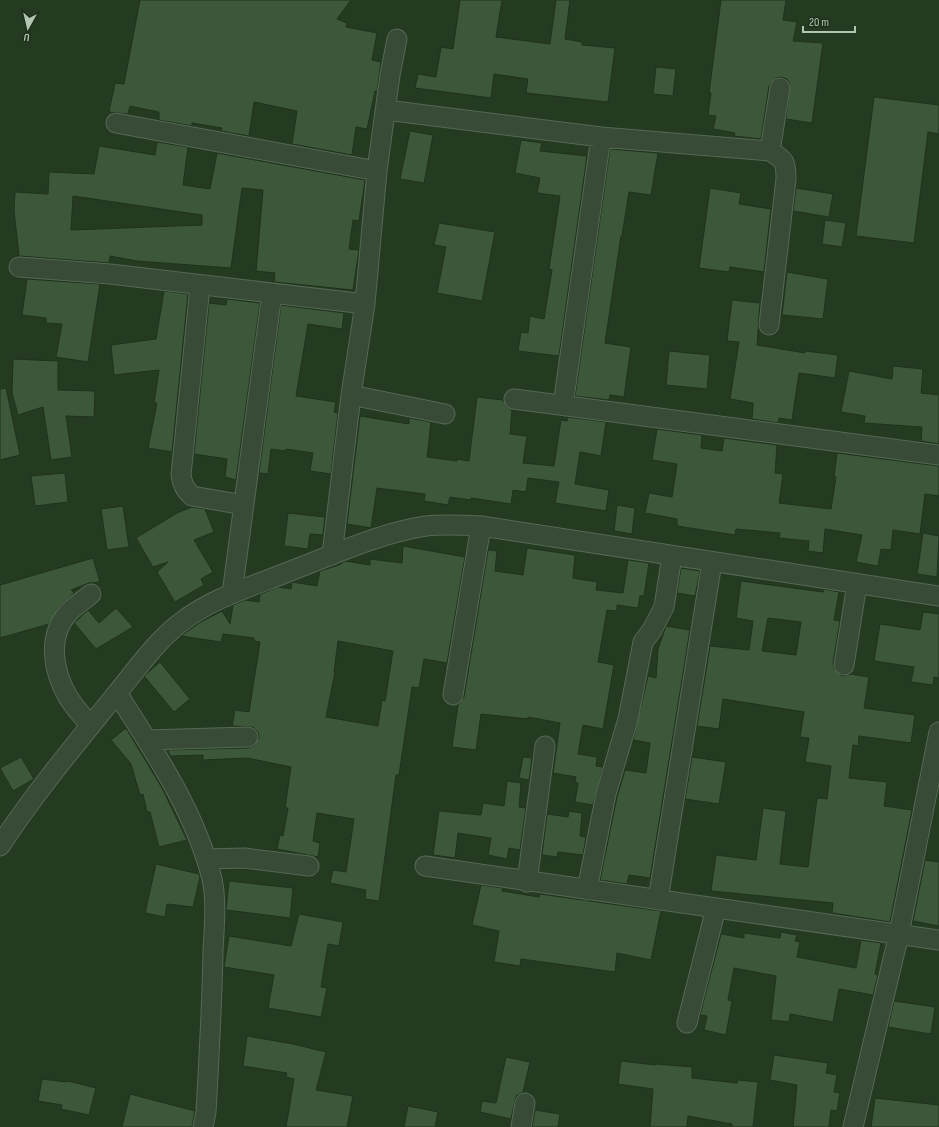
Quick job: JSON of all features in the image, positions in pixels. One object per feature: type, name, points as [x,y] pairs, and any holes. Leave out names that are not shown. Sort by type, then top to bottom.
[{"type":"street","points":[[332,555],[365,304],[377,171],[390,75],[397,39]]},
{"type":"street","points":[[770,151],[780,88]]},
{"type":"street","points":[[386,110],[602,137],[770,151],[782,158],[785,163],[786,174],[769,325]]},
{"type":"street","points":[[116,122],[377,171]]},
{"type":"street","points":[[563,405],[602,137]]},
{"type":"street","points":[[19,267],[110,274],[200,286],[365,304]]},
{"type":"street","points":[[200,286],[181,474],[182,484],[192,496],[244,505]]},
{"type":"street","points":[[232,594],[272,293]]},
{"type":"street","points":[[352,395],[445,414]]},
{"type":"street","points":[[514,399],[939,455]]},
{"type":"street","points":[[0,846],[21,814],[90,726],[148,656],[180,624],[208,605],[232,594],[374,540],[426,526],[481,526],[939,596]]},
{"type":"street","points":[[453,695],[481,526]]},
{"type":"street","points":[[587,890],[606,794],[628,718],[643,642],[652,630],[664,607],[672,556]]},
{"type":"street","points":[[658,900],[712,562]]},
{"type":"street","points":[[844,665],[857,584]]},
{"type":"street","points":[[90,726],[68,698],[56,668],[54,656],[57,634],[61,622],[69,612],[91,594]]},
{"type":"street","points":[[117,694],[160,761],[187,813],[206,859],[212,880],[215,900],[212,1002],[206,1112],[203,1127]]},
{"type":"street","points":[[853,1127],[899,934],[939,732]]},
{"type":"street","points":[[147,740],[248,737]]},
{"type":"street","points":[[527,882],[545,746]]},
{"type":"street","points":[[206,859],[244,858],[309,866]]},
{"type":"street","points":[[425,866],[527,882],[939,940]]},
{"type":"street","points":[[687,1023],[716,908]]},
{"type":"street","points":[[521,1127],[525,1103]]},
{"type":"building","points":[[140,0],[351,0],[337,19],[347,23],[346,27],[377,33],[372,60],[381,62],[377,92],[375,91],[367,129],[356,127],[352,155],[292,144],[297,111],[254,102],[249,136],[221,131],[222,128],[192,123],[192,126],[159,120],[159,112],[130,106],[128,114],[109,112],[115,83],[124,84]]},
{"type":"building","points":[[460,0],[502,0],[496,37],[550,44],[556,0],[570,0],[565,39],[582,42],[582,45],[615,48],[608,102],[526,93],[528,79],[494,74],[491,98],[415,88],[418,74],[436,77],[441,47],[453,49]]},
{"type":"building","points":[[721,0],[786,0],[783,20],[797,22],[793,41],[823,43],[812,123],[786,119],[790,84],[787,79],[781,77],[776,78],[769,86],[761,139],[734,136],[735,133],[713,129],[716,116],[708,115],[711,93],[709,93]]},
{"type":"building","points":[[656,67],[676,69],[673,96],[653,94]]},
{"type":"building","points":[[874,97],[939,105],[939,134],[928,132],[914,243],[856,236]]},
{"type":"building","points":[[410,131],[433,135],[424,183],[400,179]]},
{"type":"building","points":[[521,140],[542,143],[540,151],[587,156],[559,356],[518,351],[521,332],[528,333],[530,316],[544,319],[552,270],[549,269],[560,196],[537,193],[540,178],[515,173]]},
{"type":"building","points":[[157,142],[188,147],[183,185],[210,189],[217,153],[365,180],[359,221],[353,220],[349,249],[359,250],[353,290],[274,282],[275,273],[256,271],[263,190],[242,188],[231,268],[137,261],[110,256],[109,263],[19,256],[14,211],[15,192],[48,194],[49,172],[94,174],[99,146],[155,155]],"holes":[[[73,196],[202,215],[202,225],[71,230]]]},
{"type":"building","points":[[610,149],[658,153],[651,195],[629,192],[605,343],[631,347],[624,397],[610,395],[609,400],[575,396]]},
{"type":"building","points":[[710,188],[741,193],[739,204],[771,209],[764,272],[730,267],[729,272],[699,268]]},
{"type":"building","points":[[796,188],[833,194],[829,217],[793,211]]},
{"type":"building","points":[[825,220],[846,223],[842,247],[822,244]]},
{"type":"building","points":[[439,223],[495,232],[482,301],[437,293],[446,247],[434,245]]},
{"type":"building","points":[[787,272],[828,279],[823,319],[782,315]]},
{"type":"building","points":[[27,279],[100,284],[88,362],[56,357],[62,324],[46,323],[46,318],[22,315]]},
{"type":"building","points":[[164,291],[188,294],[172,452],[148,448],[157,403],[154,403],[159,370],[114,375],[111,345],[156,339]]},
{"type":"building","points":[[227,299],[260,303],[236,480],[225,477],[227,459],[194,454],[209,303],[226,305]]},
{"type":"building","points":[[732,300],[760,303],[757,345],[805,353],[805,351],[838,355],[835,378],[799,373],[792,420],[779,418],[778,423],[752,419],[753,403],[730,399],[739,342],[727,341]]},
{"type":"building","points":[[281,305],[344,313],[342,329],[308,324],[296,396],[336,402],[334,412],[338,413],[331,474],[310,471],[313,453],[286,449],[285,451],[271,449],[268,474],[259,473]]},
{"type":"building","points":[[669,351],[710,355],[707,389],[666,385]]},
{"type":"building","points":[[13,359],[58,361],[58,390],[95,391],[94,417],[66,416],[72,457],[51,460],[43,407],[18,415],[12,393]]},
{"type":"building","points":[[893,366],[923,369],[921,393],[939,395],[939,444],[921,441],[922,427],[864,423],[865,416],[841,412],[849,371],[892,379]]},
{"type":"building","points":[[6,388],[20,455],[0,460],[0,389]]},
{"type":"building","points":[[477,397],[503,400],[507,407],[512,410],[510,434],[527,436],[523,463],[554,466],[561,420],[567,421],[568,417],[606,422],[601,456],[580,452],[575,484],[609,490],[606,511],[555,503],[559,482],[528,478],[526,492],[513,490],[511,504],[471,498],[471,500],[450,497],[448,505],[424,501],[425,494],[377,488],[371,528],[347,524],[360,416],[409,424],[409,418],[431,422],[427,457],[469,461]]},
{"type":"building","points":[[657,429],[702,435],[701,448],[722,451],[724,438],[777,445],[775,473],[783,474],[779,503],[831,509],[836,477],[834,477],[837,453],[939,466],[939,496],[925,494],[920,534],[893,530],[891,550],[881,549],[878,566],[856,562],[862,535],[825,529],[823,553],[808,551],[809,541],[779,538],[780,533],[736,529],[735,535],[677,526],[677,519],[645,513],[649,493],[672,497],[677,464],[652,460]]},
{"type":"building","points":[[65,473],[68,502],[35,506],[31,476]]},
{"type":"building","points":[[617,505],[635,508],[632,534],[614,531]]},
{"type":"building","points":[[123,506],[129,547],[107,550],[101,509]]},
{"type":"building","points":[[192,507],[205,509],[214,532],[194,540],[213,572],[201,579],[204,585],[175,602],[157,572],[168,562],[153,567],[136,538],[177,513]]},
{"type":"building","points":[[288,513],[325,517],[323,535],[310,534],[308,549],[284,546]]},
{"type":"building","points":[[923,533],[939,536],[937,577],[917,574]]},
{"type":"building","points":[[403,546],[465,557],[447,663],[424,659],[419,688],[412,687],[399,775],[396,775],[379,901],[365,899],[366,890],[330,883],[333,870],[346,872],[354,819],[317,813],[313,841],[320,843],[318,857],[277,849],[280,835],[283,836],[288,808],[285,808],[291,767],[247,758],[203,760],[203,755],[170,756],[168,750],[248,748],[254,746],[259,737],[258,732],[253,727],[232,726],[235,710],[249,712],[260,642],[254,641],[254,638],[223,634],[221,642],[181,636],[199,623],[222,611],[230,624],[233,605],[245,600],[259,602],[260,594],[278,587],[291,589],[292,582],[317,586],[320,571],[339,565],[345,561],[370,565],[370,559],[402,563]],"holes":[[[338,641],[393,651],[385,701],[382,700],[378,726],[326,717],[335,672]]]},
{"type":"building","points":[[527,548],[575,555],[573,578],[597,582],[596,590],[623,593],[628,560],[649,563],[644,596],[640,596],[638,608],[617,605],[617,611],[607,610],[598,662],[614,665],[603,729],[583,725],[578,754],[597,757],[596,766],[603,767],[593,805],[575,802],[578,783],[575,782],[576,777],[553,773],[560,723],[528,717],[528,719],[481,714],[476,750],[452,747],[458,705],[464,697],[488,550],[497,551],[495,571],[523,575]]},
{"type":"building","points":[[93,558],[100,582],[89,583],[71,590],[74,593],[60,606],[49,624],[0,638],[0,585]]},
{"type":"building","points":[[681,568],[700,571],[695,596],[677,593]]},
{"type":"building","points":[[741,581],[823,592],[824,589],[839,592],[834,620],[840,621],[833,663],[834,669],[842,676],[850,674],[869,677],[864,708],[915,715],[911,743],[859,736],[858,746],[853,745],[849,778],[887,782],[884,806],[912,810],[890,922],[832,913],[833,903],[711,891],[716,855],[756,860],[763,808],[786,811],[780,864],[808,867],[817,798],[827,799],[831,766],[805,762],[809,738],[800,737],[804,712],[723,699],[719,729],[697,726],[710,646],[749,650],[753,621],[736,618]],"holes":[[[768,618],[801,622],[796,655],[762,651]]]},
{"type":"building","points":[[116,608],[133,627],[96,649],[74,623],[88,610],[99,623]]},
{"type":"building","points":[[923,612],[939,614],[939,678],[934,677],[933,685],[911,682],[914,667],[874,661],[880,624],[920,630]]},
{"type":"building","points":[[666,626],[690,630],[650,878],[629,875],[627,884],[600,880],[617,797],[625,770],[646,773],[650,743],[633,740],[648,676],[656,678],[658,649]]},
{"type":"building","points":[[160,662],[190,699],[174,712],[144,676]]},
{"type":"building","points":[[126,728],[162,788],[187,840],[159,847],[150,812],[147,812],[143,794],[140,795],[131,764],[111,740]]},
{"type":"building","points":[[21,757],[34,779],[13,791],[0,768]]},
{"type":"building","points":[[523,757],[532,758],[529,780],[519,778]]},
{"type":"building","points":[[692,757],[726,762],[719,804],[685,799]]},
{"type":"building","points":[[507,781],[521,783],[519,807],[526,808],[520,850],[509,848],[507,859],[488,855],[491,838],[458,833],[455,858],[433,855],[439,811],[481,815],[483,803],[504,806]]},
{"type":"building","points":[[569,811],[582,813],[580,836],[586,837],[583,855],[558,852],[557,857],[542,855],[547,814],[568,817]]},
{"type":"building","points":[[925,860],[939,862],[939,926],[913,921]]},
{"type":"building","points":[[156,864],[199,874],[200,877],[193,907],[167,904],[165,917],[145,913]]},
{"type":"building","points":[[229,881],[293,888],[290,918],[226,910]]},
{"type":"building","points":[[481,885],[503,888],[502,891],[539,897],[540,894],[661,911],[651,960],[617,953],[615,972],[521,959],[520,966],[494,962],[499,931],[472,925]]},
{"type":"building","points":[[299,914],[343,922],[339,946],[328,944],[321,987],[327,988],[321,1017],[268,1008],[274,975],[224,967],[229,936],[291,946]]},
{"type":"building","points":[[781,932],[797,935],[795,941],[800,942],[797,957],[856,968],[861,940],[881,943],[875,974],[878,975],[873,995],[839,989],[833,1022],[790,1014],[789,1022],[771,1020],[776,976],[734,968],[728,1000],[732,1001],[726,1035],[704,1030],[707,1016],[700,1015],[721,934],[744,938],[744,933],[780,938]]},
{"type":"building","points":[[894,1001],[935,1007],[931,1034],[888,1027]]},
{"type":"building","points":[[247,1036],[293,1044],[326,1052],[316,1090],[353,1096],[347,1127],[286,1127],[294,1079],[286,1077],[287,1073],[243,1066]]},
{"type":"building","points":[[774,1055],[828,1063],[826,1073],[837,1075],[834,1092],[840,1093],[837,1111],[831,1110],[829,1127],[793,1127],[797,1085],[770,1080]]},
{"type":"building","points":[[506,1057],[530,1062],[523,1092],[516,1096],[511,1119],[480,1112],[482,1101],[496,1103]]},
{"type":"building","points":[[621,1061],[692,1067],[692,1078],[737,1083],[738,1080],[758,1082],[753,1127],[732,1127],[732,1124],[688,1116],[687,1127],[650,1127],[653,1089],[618,1084]]},
{"type":"building","points":[[42,1079],[68,1081],[96,1088],[89,1115],[61,1109],[62,1105],[38,1101]]},
{"type":"building","points":[[130,1094],[195,1111],[192,1127],[122,1127]]},
{"type":"building","points":[[875,1098],[939,1105],[939,1127],[871,1127]]},
{"type":"building","points":[[408,1106],[438,1112],[435,1127],[404,1127]]},
{"type":"building","points":[[535,1110],[560,1114],[558,1127],[532,1127]]}]
